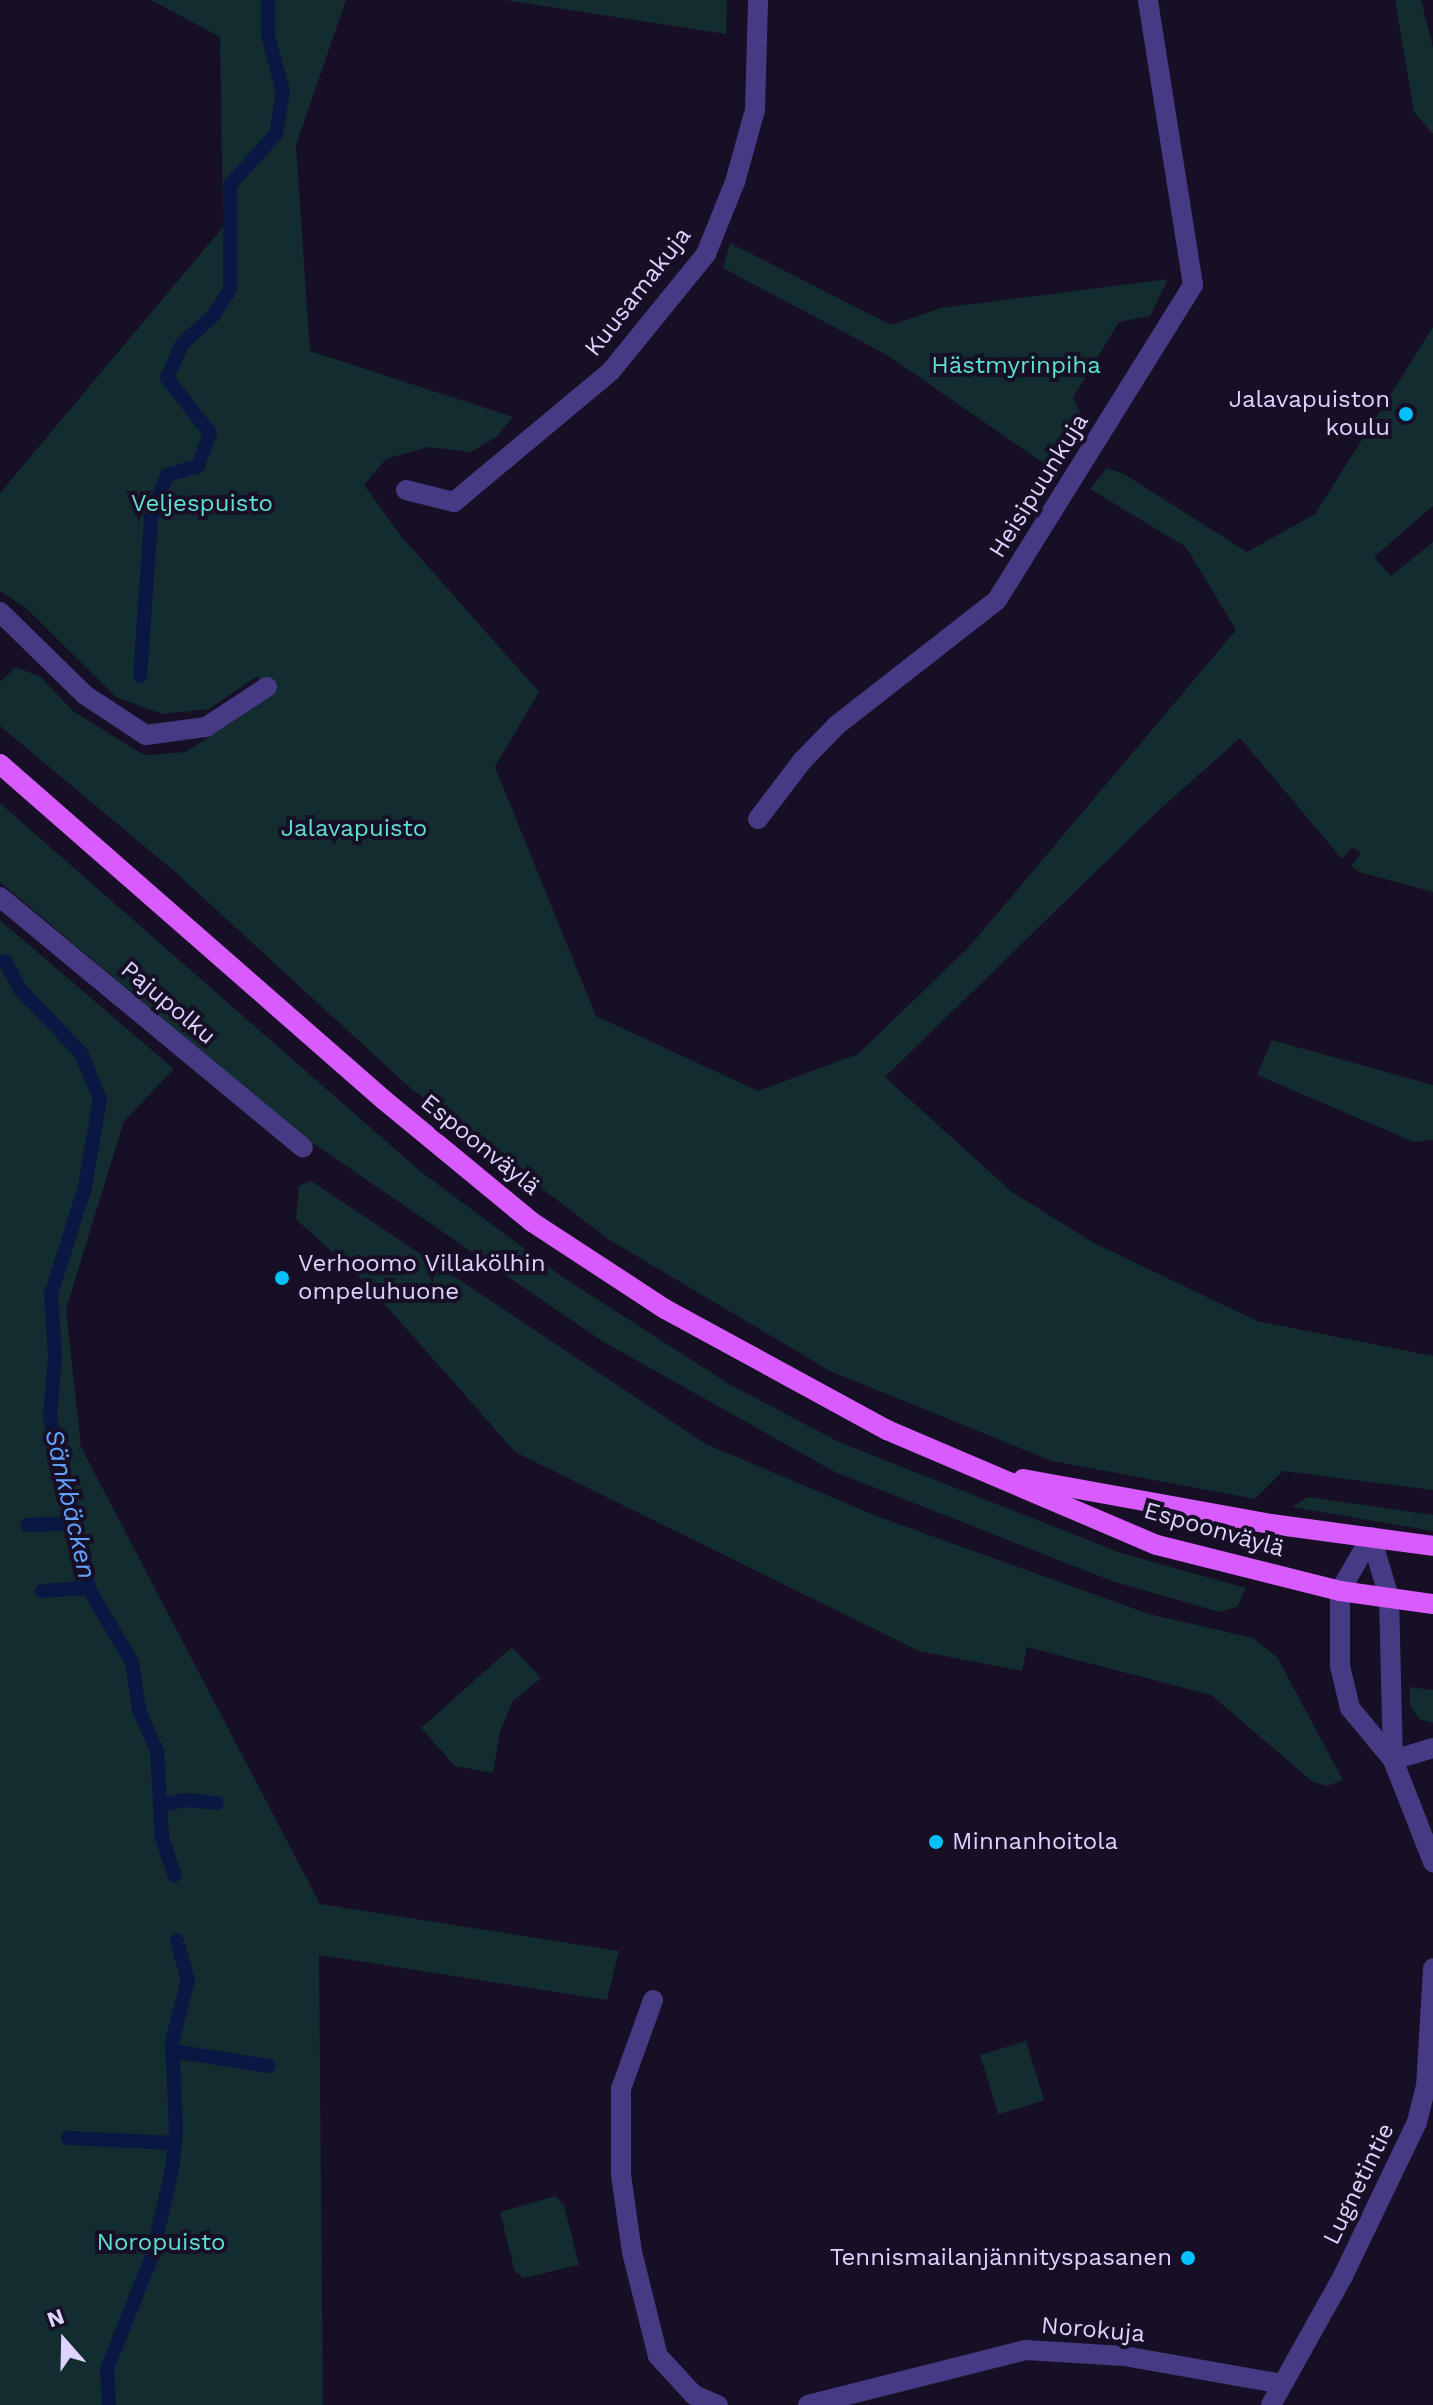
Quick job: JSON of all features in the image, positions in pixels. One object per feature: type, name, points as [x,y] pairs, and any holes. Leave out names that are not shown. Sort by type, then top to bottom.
[{"type":"main road","name":"Espoonväylä","points":[[0,764],[384,1100],[532,1222],[665,1309],[803,1387],[1157,1545],[1340,1591],[1433,1604]]},
{"type":"main road","name":"Espoonväylä","points":[[990,1473],[1433,1546]]},
{"type":"street","name":"Kuusamakuja","points":[[406,490],[454,502],[602,380],[706,254],[735,182],[755,110],[758,0]]},
{"type":"street","name":"Heisipuunkuja","points":[[758,819],[802,761],[837,725],[997,600],[1193,285],[1148,0]]},
{"type":"street","points":[[0,612],[85,695],[146,735],[206,727],[267,687]]},
{"type":"street","name":"Pajupolku","points":[[0,897],[303,1148]]},
{"type":"street","points":[[1371,1537],[1340,1591],[1340,1666],[1350,1708],[1393,1760],[1433,1862]]},
{"type":"street","points":[[1371,1537],[1389,1597],[1393,1760]]},
{"type":"street","points":[[1393,1760],[1433,1748]]},
{"type":"street","name":"Lugnetintie","points":[[1271,2405],[1417,2122],[1426,2087],[1433,1968]]},
{"type":"street","points":[[653,2000],[621,2089],[621,2175],[632,2252],[658,2356],[694,2395],[718,2405]]},
{"type":"street","name":"Norokuja","points":[[808,2405],[1025,2350],[1124,2356],[1282,2384]]},
{"type":"green space","name":"Jalavapuisto","points":[[151,0],[346,0],[296,145],[310,351],[513,417],[496,437],[471,452],[428,447],[386,459],[364,485],[401,536],[539,692],[495,767],[596,1016],[758,1091],[858,1054],[969,947],[1236,630],[1186,547],[1090,489],[1107,468],[1124,474],[1247,552],[1315,514],[1433,327],[1433,506],[1374,557],[1391,576],[1433,542],[1433,892],[1359,872],[1351,866],[1361,853],[1352,847],[1342,859],[1240,738],[1157,812],[885,1077],[1012,1192],[1094,1243],[1257,1321],[1433,1356],[1433,1490],[1283,1471],[1255,1499],[1052,1461],[830,1371],[608,1239],[408,1086],[174,871],[0,726],[0,682],[16,667],[41,677],[73,711],[144,755],[186,752],[274,694],[257,676],[209,709],[162,714],[116,697],[25,607],[0,591],[0,493],[223,227],[220,37]]},
{"type":"green space","points":[[505,0],[727,0],[726,34]]},
{"type":"green space","points":[[1395,0],[1421,0],[1433,48],[1433,134],[1414,112]]},
{"type":"green space","name":"Hästmyrinpiha","points":[[730,243],[891,325],[941,308],[1168,279],[1150,316],[1119,322],[1073,398],[1083,419],[1052,469],[887,355],[723,268]]},
{"type":"green space","points":[[0,803],[420,1171],[561,1276],[729,1384],[839,1442],[1121,1553],[1246,1588],[1237,1607],[1219,1612],[1112,1581],[835,1472],[602,1341],[304,1137],[0,882]]},
{"type":"green space","name":"Noropuisto","points":[[0,920],[174,1069],[124,1121],[66,1309],[81,1447],[320,1904],[619,1951],[607,2000],[319,1955],[323,2405],[0,2405]]},
{"type":"green space","points":[[1272,1040],[1433,1085],[1433,1140],[1414,1142],[1257,1075]]},
{"type":"green space","points":[[311,1181],[706,1444],[879,1517],[1149,1614],[1253,1638],[1277,1657],[1343,1780],[1327,1786],[1313,1782],[1211,1695],[1027,1647],[1022,1671],[919,1651],[515,1452],[367,1284],[296,1219],[299,1186]]},
{"type":"green space","points":[[1308,1497],[1433,1515],[1433,1531],[1292,1507]]},
{"type":"green space","points":[[1168,1515],[1255,1533],[1252,1549],[1165,1525],[1162,1519]]},
{"type":"green space","points":[[512,1647],[541,1678],[513,1701],[500,1731],[493,1773],[455,1766],[421,1728]]},
{"type":"green space","points":[[1410,1687],[1433,1690],[1433,1723],[1419,1719],[1410,1706]]},
{"type":"green space","points":[[1026,2041],[1044,2100],[998,2114],[980,2055]]},
{"type":"green space","points":[[555,2196],[564,2205],[579,2265],[524,2278],[515,2272],[500,2212]]},
{"type":"waterway","name":"Sänkbäcken","points":[[140,676],[151,517],[167,475],[198,466],[210,433],[167,378],[182,344],[213,316],[230,290],[230,185],[276,134],[283,91],[268,36],[268,0]]},
{"type":"waterway","name":"Sänkbäcken","points":[[5,961],[20,989],[81,1053],[100,1099],[85,1187],[51,1294],[55,1356],[50,1417],[90,1591],[132,1662],[139,1710],[157,1751],[162,1837],[174,1875]]},
{"type":"waterway","points":[[27,1525],[76,1523]]},
{"type":"waterway","points":[[42,1591],[89,1588]]},
{"type":"waterway","points":[[162,1805],[184,1800],[217,1803]]},
{"type":"waterway","name":"Sänkbäcken","points":[[109,2405],[107,2369],[152,2256],[172,2170],[176,2129],[172,2042],[188,1980],[177,1941]]},
{"type":"waterway","points":[[172,2051],[269,2066]]},
{"type":"waterway","points":[[68,2138],[175,2143]]},
{"type":"place","name":"Jalavapuiston koulu","points":[[1406,414]]},
{"type":"place","name":"Verhoomo Villakölhin ompeluhuone","points":[[282,1278]]},
{"type":"place","name":"Minnanhoitola","points":[[936,1842]]},
{"type":"place","name":"Tennismailanjännityspasanen","points":[[1188,2258]]},
{"type":"park label","name":"Veljespuisto","points":[[202,504]]}]
